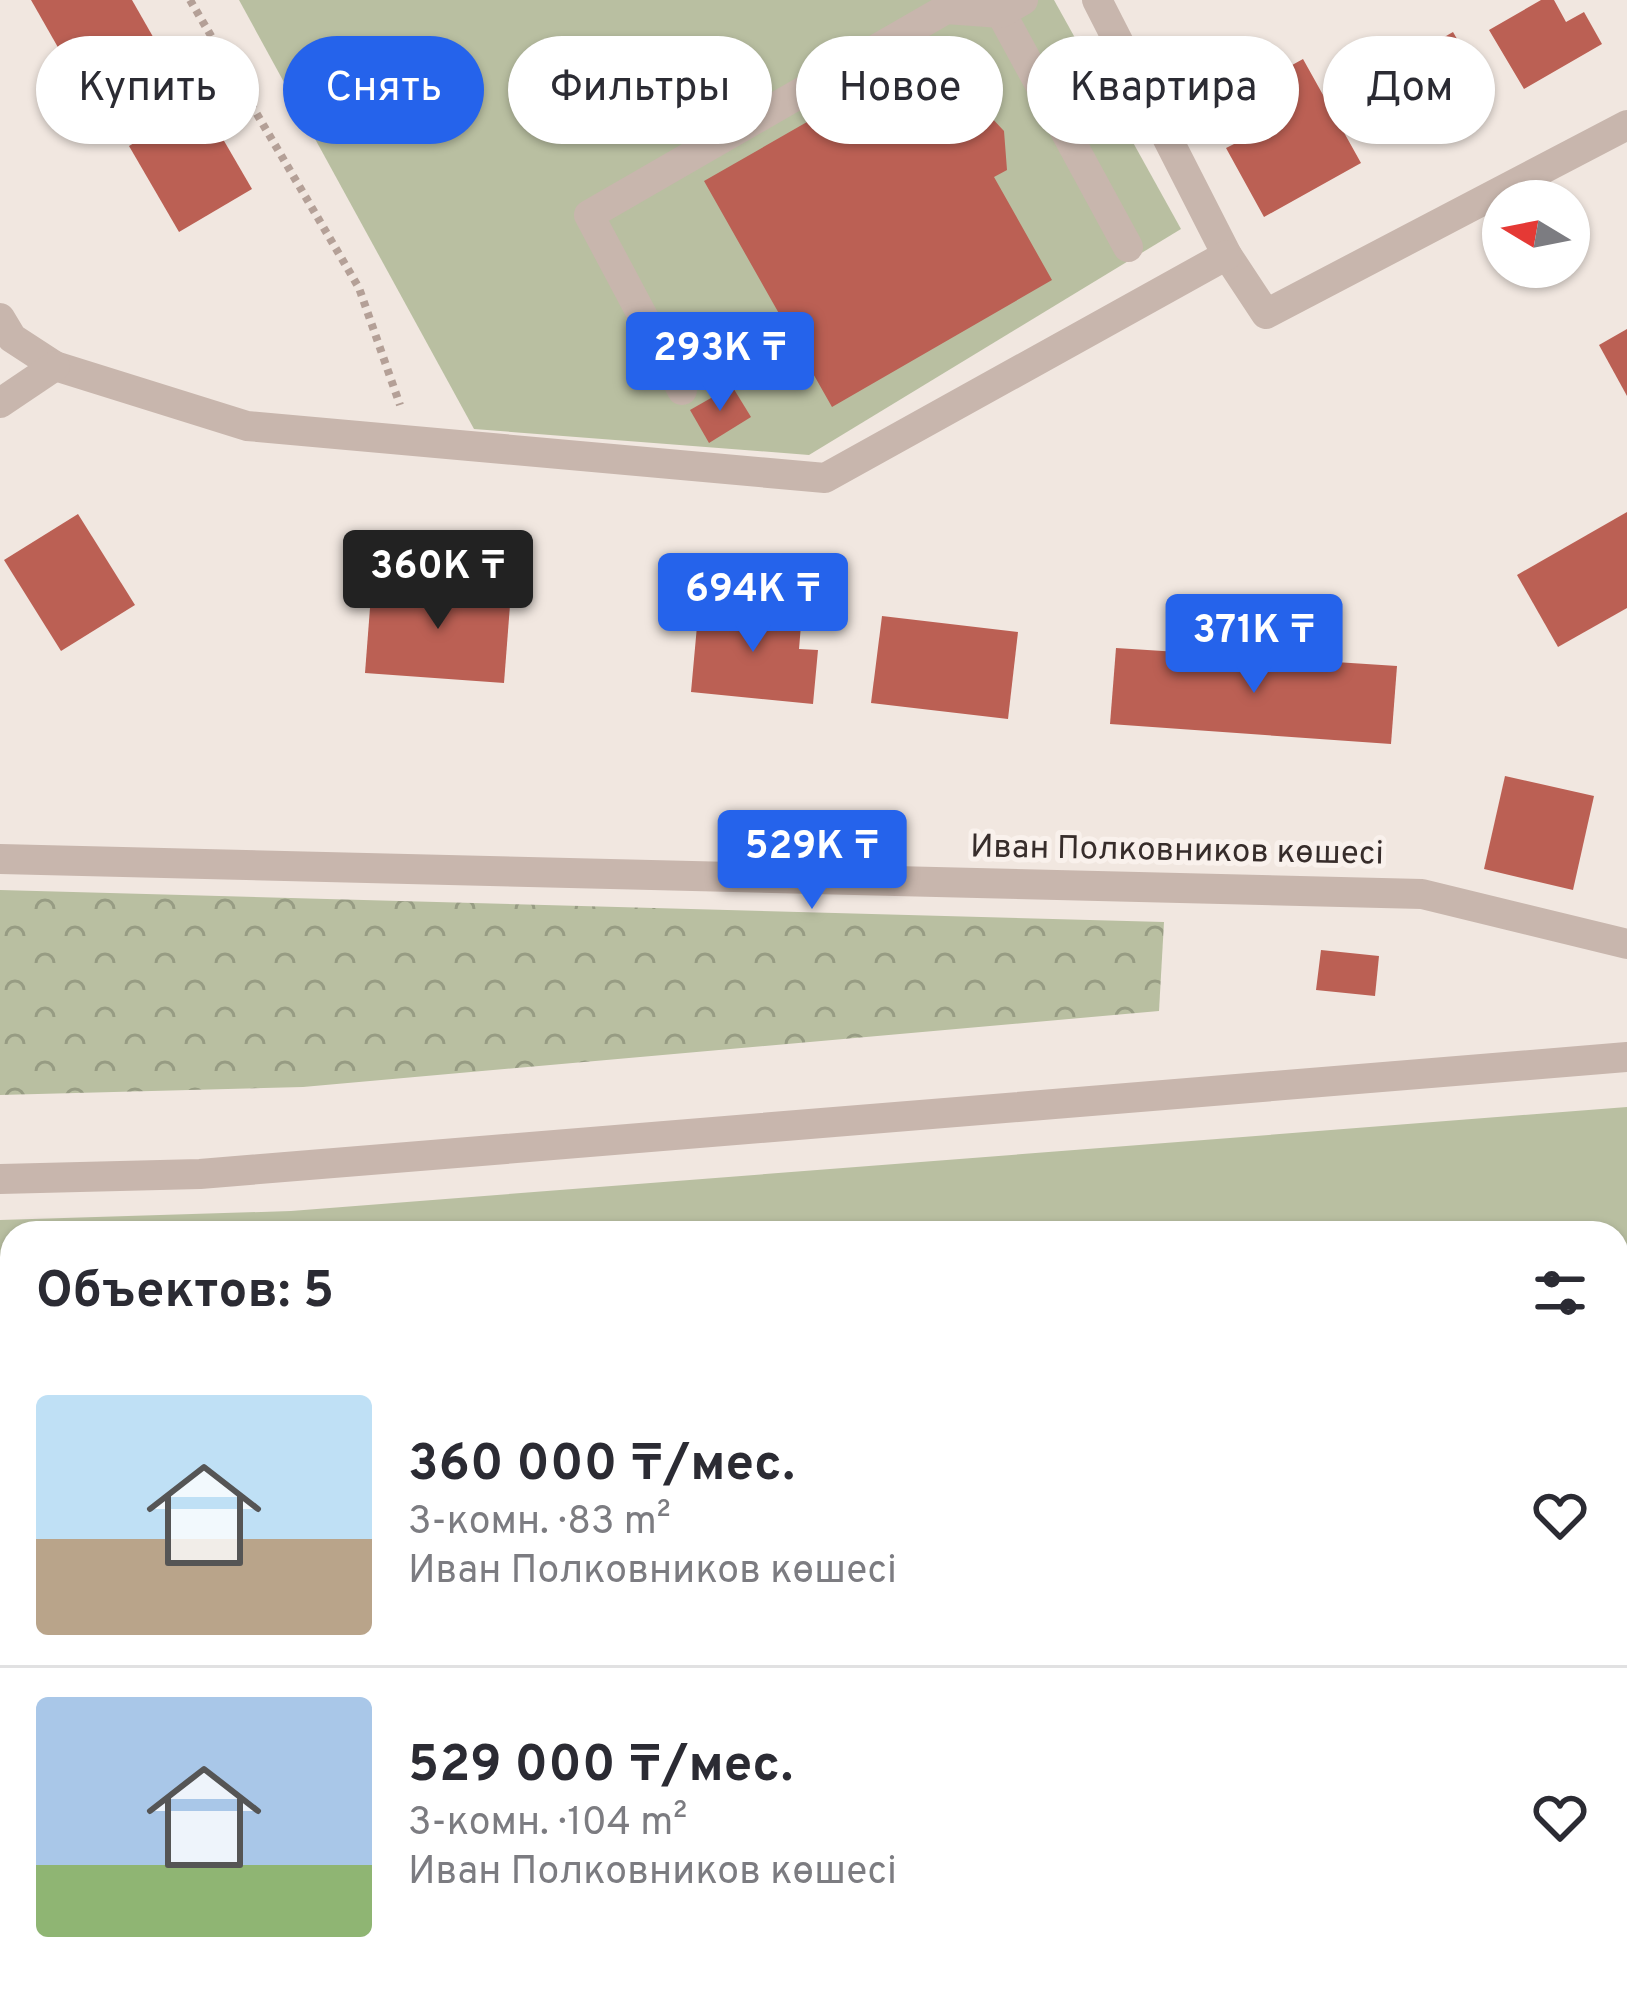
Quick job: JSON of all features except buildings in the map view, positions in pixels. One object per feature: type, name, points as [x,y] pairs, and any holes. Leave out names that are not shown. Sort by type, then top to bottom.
[{"type":"street","points":[[1097,0],[1226,255],[1266,314],[1627,125]]},
{"type":"street","points":[[682,390],[589,215],[946,9],[1012,7],[1128,248]]},
{"type":"street","points":[[0,317],[12,338],[56,366],[247,426],[825,478],[1226,255]]},
{"type":"street","points":[[0,403],[56,366]]},
{"type":"street","name":"Иван Полковников көшесі","points":[[0,859],[1422,894],[1627,944]]},
{"type":"street","points":[[0,1179],[200,1174],[1627,1057]]},
{"type":"path","points":[[190,0],[359,288],[412,441]]},
{"type":"green space","points":[[239,0],[1054,0],[1074,36],[1027,36],[1027,144],[1134,144],[1181,229],[809,455],[474,429],[318,144],[484,144],[484,36],[283,36],[283,80]]},
{"type":"green space","points":[[0,890],[1164,922],[1159,1011],[303,1087],[0,1095]]},
{"type":"green space","points":[[1627,1107],[1627,1221],[0,1221],[291,1211]]}]
